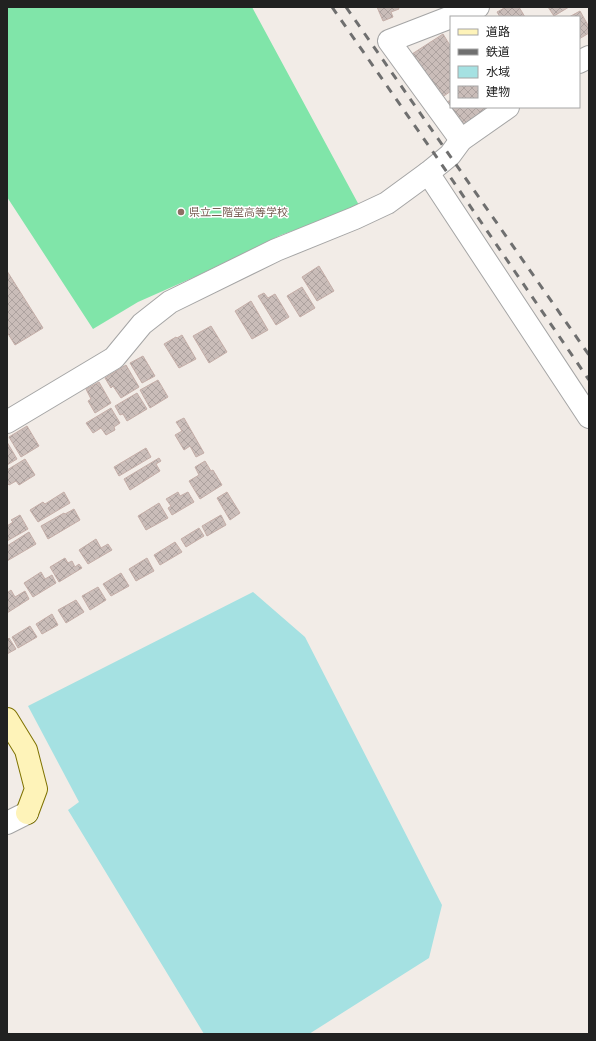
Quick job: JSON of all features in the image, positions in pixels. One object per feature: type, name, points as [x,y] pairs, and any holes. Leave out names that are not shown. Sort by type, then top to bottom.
[{"type":"street","points":[[454,16],[478,7]]},
{"type":"street","points":[[450,17],[389,41],[461,140]]},
{"type":"street","points":[[580,62],[589,57]]},
{"type":"street","points":[[7,422],[114,358],[142,324],[170,302],[276,250],[355,218],[387,203],[450,155],[461,140],[507,108]]},
{"type":"street","points":[[428,173],[589,417]]},
{"type":"street","points":[[7,718],[26,750],[36,789],[27,812],[7,823]]},
{"type":"green space","name":"県立二階堂高等学校","points":[[7,7],[252,7],[360,207],[281,235],[199,275],[138,302],[93,329],[7,197]]},
{"type":"water","points":[[253,592],[305,637],[442,905],[429,958],[309,1034],[204,1034],[68,810],[79,802],[28,706]]},
{"type":"building","points":[[377,7],[398,7],[399,9],[391,12],[393,17],[383,21]]},
{"type":"building","points":[[506,7],[519,7],[524,16],[499,16],[497,12]]},
{"type":"building","points":[[548,7],[569,7],[554,16]]},
{"type":"building","points":[[580,11],[589,27],[589,33],[580,38],[580,16],[571,16]]},
{"type":"building","points":[[443,34],[450,45],[450,92],[441,98],[412,54]]},
{"type":"building","points":[[451,108],[486,108],[487,111],[463,127]]},
{"type":"building","points":[[319,266],[334,291],[317,301],[302,277]]},
{"type":"building","points":[[7,271],[43,328],[15,345],[7,332]]},
{"type":"building","points":[[302,287],[315,308],[300,317],[287,296]]},
{"type":"building","points":[[264,293],[268,298],[275,294],[289,317],[276,325],[258,296]]},
{"type":"building","points":[[251,301],[268,330],[252,339],[235,311]]},
{"type":"building","points":[[211,326],[227,352],[209,363],[193,336]]},
{"type":"building","points":[[182,335],[196,359],[179,368],[164,344]]},
{"type":"building","points":[[143,356],[155,376],[142,383],[130,363]]},
{"type":"building","points":[[126,365],[139,387],[121,398],[113,386],[111,388],[105,378]]},
{"type":"building","points":[[158,380],[168,397],[150,408],[140,390]]},
{"type":"building","points":[[99,382],[111,403],[95,413],[88,401],[91,399],[86,389]]},
{"type":"building","points":[[137,393],[147,409],[127,421],[123,414],[120,415],[115,406]]},
{"type":"building","points":[[111,408],[120,423],[114,427],[115,430],[106,435],[101,428],[93,433],[86,423]]},
{"type":"building","points":[[184,418],[204,453],[196,457],[190,446],[184,450],[175,435],[182,431],[176,422]]},
{"type":"building","points":[[27,426],[39,446],[21,457],[9,437]]},
{"type":"building","points":[[7,442],[17,459],[7,465]]},
{"type":"building","points":[[146,448],[151,457],[119,476],[114,467]]},
{"type":"building","points":[[159,458],[161,461],[156,464],[160,471],[130,490],[124,479]]},
{"type":"building","points":[[25,459],[35,475],[19,485],[16,481],[9,485],[7,483],[7,470]]},
{"type":"building","points":[[205,461],[211,471],[213,470],[222,485],[200,499],[189,481],[199,475],[195,467]]},
{"type":"building","points":[[64,492],[70,503],[38,522],[30,510],[43,502],[45,504]]},
{"type":"building","points":[[178,492],[180,496],[188,492],[194,502],[172,515],[168,508],[171,506],[166,499]]},
{"type":"building","points":[[227,492],[240,513],[230,520],[217,498]]},
{"type":"building","points":[[159,503],[168,518],[146,530],[138,516]]},
{"type":"building","points":[[74,509],[80,520],[48,539],[41,526]]},
{"type":"building","points":[[20,515],[28,529],[7,541],[7,526],[13,522],[11,520]]},
{"type":"building","points":[[221,515],[226,525],[207,536],[202,526]]},
{"type":"building","points":[[199,528],[204,536],[186,547],[181,539]]},
{"type":"building","points":[[29,532],[36,544],[7,561],[7,546]]},
{"type":"building","points":[[96,539],[101,548],[108,544],[112,550],[88,564],[79,550]]},
{"type":"building","points":[[175,542],[182,552],[160,565],[154,555]]},
{"type":"building","points":[[65,558],[68,563],[72,561],[75,567],[79,564],[82,568],[59,582],[50,567]]},
{"type":"building","points":[[147,558],[154,571],[136,581],[129,569]]},
{"type":"building","points":[[41,572],[45,579],[52,575],[56,583],[33,597],[24,583]]},
{"type":"building","points":[[121,573],[129,586],[111,596],[103,584]]},
{"type":"building","points":[[98,587],[106,600],[90,610],[82,596]]},
{"type":"building","points":[[11,590],[15,597],[25,591],[29,599],[7,613],[7,593]]},
{"type":"building","points":[[76,600],[84,612],[66,623],[58,610]]},
{"type":"building","points":[[52,614],[58,625],[42,634],[36,624]]},
{"type":"building","points":[[30,626],[37,637],[18,648],[12,637]]},
{"type":"building","points":[[9,638],[16,649],[7,654],[7,640]]},
{"type":"railway","points":[[332,7],[589,380]]},
{"type":"railway","points":[[346,7],[589,355]]},
{"type":"place","name":"県立二階堂高等学校","points":[[181,212]]}]
